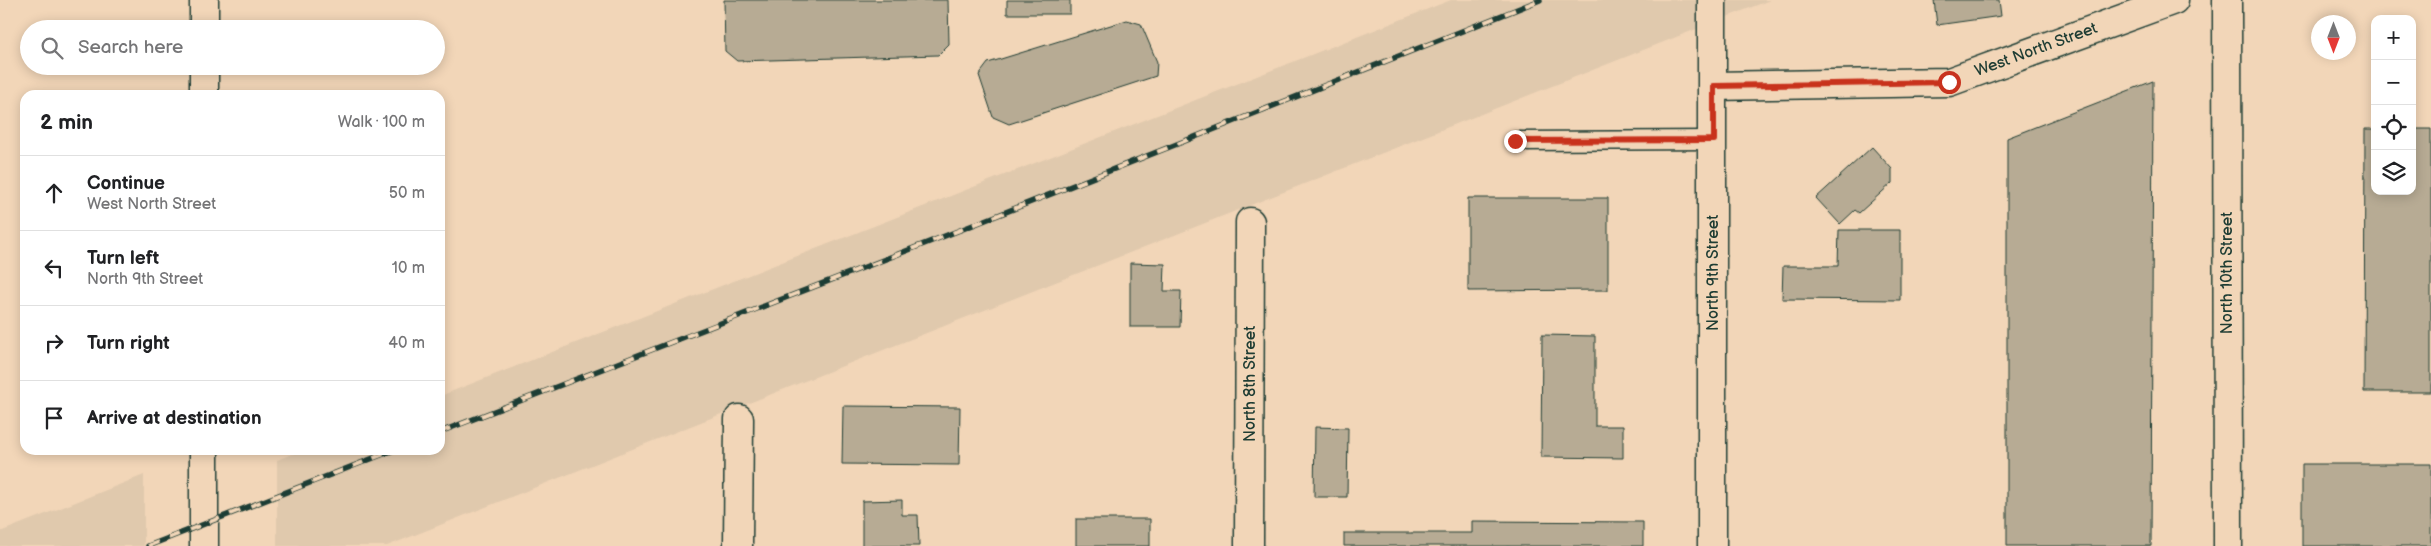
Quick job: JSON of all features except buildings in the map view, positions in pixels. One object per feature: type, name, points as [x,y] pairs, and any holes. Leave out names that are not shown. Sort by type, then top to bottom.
[{"type":"street","points":[[204,0],[204,20]]},
{"type":"street","name":"North 9th Street","points":[[1712,0],[1714,86],[1712,546]]},
{"type":"street","name":"West North Street","points":[[1714,86],[1949,82],[2174,0]]},
{"type":"street","name":"North 10th Street","points":[[2227,0],[2228,546]]},
{"type":"street","points":[[204,75],[204,90]]},
{"type":"street","name":"North 8th Street","points":[[1249,546],[1250,222]]},
{"type":"street","points":[[738,546],[739,419]]},
{"type":"street","points":[[204,455],[204,546]]},
{"type":"lane","points":[[1515,141],[1714,140]]},
{"type":"shaded area","points":[[1451,0],[1770,0],[387,546],[277,546],[277,460],[290,455],[445,455],[445,394]]},
{"type":"shaded area","points":[[144,475],[144,546],[0,546],[0,532]]},
{"type":"railway","points":[[445,430],[973,225],[1540,0]]},
{"type":"railway","points":[[148,546],[381,455]]},
{"type":"route","points":[[1515,141],[1714,140],[1714,86],[1949,82]]}]
